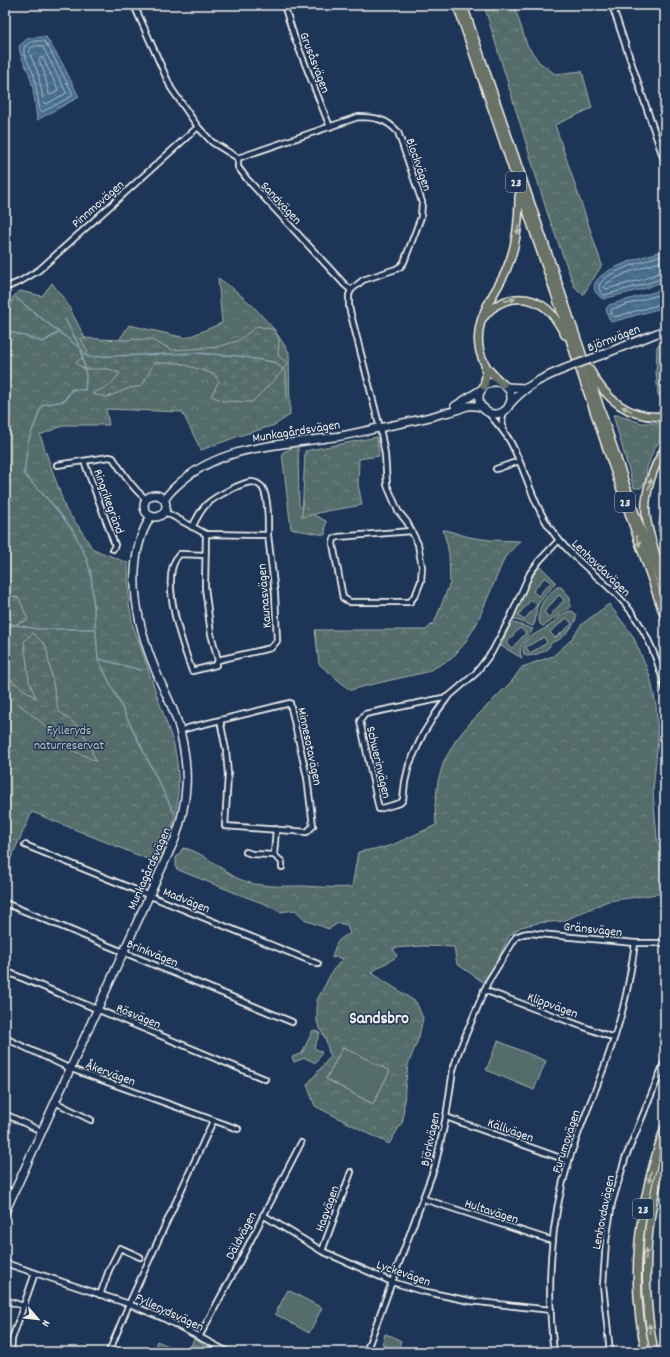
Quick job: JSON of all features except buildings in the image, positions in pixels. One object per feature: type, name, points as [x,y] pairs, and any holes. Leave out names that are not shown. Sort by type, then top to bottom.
[{"type":"main road","name":"23","points":[[457,5],[558,302],[665,594]]},
{"type":"main road","name":"23","points":[[463,5],[665,618]]},
{"type":"main road","points":[[505,385],[485,364],[480,354],[478,333],[480,322],[486,307],[507,270],[514,249],[518,226],[519,190]]},
{"type":"main road","points":[[480,322],[493,307],[500,303],[515,298],[531,300],[547,309],[553,316],[600,386],[618,405],[635,413],[651,416],[665,416]]},
{"type":"main road","points":[[483,388],[486,376],[485,364]]},
{"type":"main road","points":[[665,448],[653,472],[648,490],[646,515],[665,590]]},
{"type":"main road","name":"23","points":[[646,1352],[639,1304],[638,1267],[640,1229],[652,1169],[665,1127]]},
{"type":"main road","name":"23","points":[[654,1352],[648,1314],[646,1255],[652,1202],[665,1153]]},
{"type":"main road","points":[[641,1352],[642,1328]]},
{"type":"street","points":[[134,5],[171,88],[198,127],[212,142],[238,158]]},
{"type":"street","name":"Grusåsvägen","points":[[284,5],[294,36],[330,127]]},
{"type":"street","points":[[612,5],[663,150],[665,163]]},
{"type":"street","name":"Blockvägen","points":[[238,158],[358,117],[373,117],[390,124],[398,132],[422,202],[421,217],[404,262],[401,266],[363,280],[351,290]]},
{"type":"street","name":"Pinnmovägen","points":[[5,288],[21,281],[39,270],[198,127]]},
{"type":"street","name":"Sandvägen","points":[[238,158],[238,167],[247,179],[345,286],[351,290]]},
{"type":"street","points":[[351,290],[349,295],[349,307],[380,428],[385,454],[388,485],[398,511],[407,522],[418,544],[422,567],[421,581],[416,594],[410,602],[350,602],[343,598],[333,544],[334,539],[338,537],[411,531]]},
{"type":"street","name":"Björnvägen","points":[[526,388],[569,367],[665,330]]},
{"type":"street","points":[[494,382],[526,388],[506,408],[498,413],[485,410],[480,399],[483,388],[494,382]]},
{"type":"street","points":[[505,385],[511,396],[506,408]]},
{"type":"street","name":"Munkagårdsvägen","points":[[444,413],[483,388]]},
{"type":"street","name":"Munkagårdsvägen","points":[[165,499],[173,489],[187,477],[204,466],[220,458],[242,451],[336,437],[380,428],[449,412],[466,405],[473,405],[485,410]]},
{"type":"street","name":"Lenhovdavägen","points":[[506,408],[502,421],[505,432],[545,519],[559,540],[568,550],[618,596],[636,619],[645,633],[653,652],[665,689]]},
{"type":"street","name":"Lenhovdavägen","points":[[485,410],[505,432]]},
{"type":"street","name":"Ringrikegränd","points":[[57,465],[109,457],[113,458],[130,484],[146,499]]},
{"type":"street","name":"Ringrikegränd","points":[[84,461],[115,545],[113,549]]},
{"type":"street","points":[[496,469],[519,461]]},
{"type":"street","name":"Kaunasvägen","points":[[192,527],[202,510],[212,500],[252,482],[262,487],[265,495],[275,594],[277,641],[271,648],[218,660],[216,665],[192,671],[178,629],[172,599],[172,576],[176,558],[180,554],[205,555]]},
{"type":"street","points":[[157,494],[165,499],[167,506],[165,512],[160,516],[151,516],[144,509],[146,499],[150,495],[157,494]]},
{"type":"street","points":[[165,512],[206,534],[268,535]]},
{"type":"street","name":"Munkagårdsvägen","points":[[5,1212],[175,839],[185,802],[187,782],[180,731],[144,640],[136,606],[136,570],[138,552],[141,538],[151,516]]},
{"type":"street","points":[[206,534],[205,587],[212,634],[218,660]]},
{"type":"street","name":"Schwerinvägen","points":[[448,698],[365,714],[362,717],[360,721],[380,808],[400,803],[404,800],[407,773],[416,747],[432,718],[448,698],[475,674],[492,652],[511,616],[530,573],[559,540]]},
{"type":"street","name":"Minnesotavägen","points":[[180,731],[188,728],[220,720],[290,703],[307,777],[313,826],[307,832],[225,826],[228,775],[226,750],[220,720]]},
{"type":"street","points":[[274,855],[276,830]]},
{"type":"street","name":"Madvägen","points":[[25,845],[318,964]]},
{"type":"street","points":[[246,852],[252,854],[274,855],[282,862],[282,867]]},
{"type":"street","name":"Brinkvägen","points":[[5,903],[292,1022]]},
{"type":"street","name":"Gränsvägen","points":[[518,935],[536,934],[635,943],[665,944]]},
{"type":"street","name":"Björkvägen","points":[[366,1352],[436,1166],[446,1117],[453,1070],[465,1036],[484,990],[518,935]]},
{"type":"street","name":"Furumovägen","points":[[554,1352],[551,1310],[553,1241],[561,1194],[569,1161],[614,1038],[625,1000],[635,943]]},
{"type":"street","name":"Rösvägen","points":[[5,971],[265,1079]]},
{"type":"street","name":"Klippvägen","points":[[484,990],[614,1038]]},
{"type":"street","name":"Åkervägen","points":[[5,1038],[71,1069],[238,1129]]},
{"type":"street","name":"Lenhovdavägen","points":[[610,1352],[603,1285],[606,1241],[612,1203],[625,1159],[665,1061]]},
{"type":"street","points":[[55,1102],[91,1120]]},
{"type":"street","points":[[5,1114],[41,1131]]},
{"type":"street","name":"Källvägen","points":[[446,1117],[569,1161]]},
{"type":"street","points":[[109,1352],[129,1304],[213,1120]]},
{"type":"street","name":"Däldvägen","points":[[199,1336],[301,1143]]},
{"type":"street","name":"Hagvägen","points":[[322,1250],[351,1172]]},
{"type":"street","points":[[5,1189],[14,1193]]},
{"type":"street","name":"Hultavägen","points":[[424,1198],[553,1241]]},
{"type":"street","name":"Lyckevägen","points":[[263,1215],[322,1250],[392,1282],[422,1291],[470,1301],[551,1310]]},
{"type":"street","points":[[100,1295],[109,1270],[120,1248],[140,1257]]},
{"type":"street","name":"Fyllerydsvägen","points":[[5,1263],[129,1304],[163,1318],[228,1352]]},
{"type":"street","points":[[11,1352],[12,1340],[35,1273]]},
{"type":"street","points":[[5,1300],[23,1306]]},
{"type":"green space","points":[[484,5],[514,5],[527,45],[539,62],[555,74],[582,71],[592,108],[555,125],[602,265],[583,295],[574,286],[547,212]]},
{"type":"green space","name":"Fylleryds naturreservat","points":[[218,278],[252,305],[273,328],[289,352],[290,415],[275,425],[201,450],[182,412],[106,409],[109,425],[65,425],[40,435],[66,510],[92,548],[128,563],[129,604],[133,625],[174,745],[177,760],[177,806],[170,835],[157,863],[32,812],[5,871],[5,311],[9,310],[13,297],[20,291],[42,296],[52,283],[67,303],[85,338],[116,345],[129,325],[186,338],[222,323]]},
{"type":"green space","points":[[257,326],[275,330],[279,340],[278,356],[288,363],[279,375],[252,402],[224,401],[211,396],[219,381],[214,374],[179,363],[154,363],[142,386],[130,388],[107,397],[92,394],[110,385],[120,373],[109,369],[84,369],[76,363],[88,352],[80,338],[121,340],[150,339],[172,350],[191,349],[217,347],[238,341]]},
{"type":"green space","points":[[665,342],[665,402],[658,395],[656,372],[657,346]]},
{"type":"green space","points":[[613,415],[618,415],[641,423],[665,423],[665,434],[654,449],[647,467],[646,480],[641,488],[634,488]]},
{"type":"green space","points":[[377,437],[379,456],[359,459],[358,484],[362,505],[302,517],[305,451]]},
{"type":"green space","points":[[298,446],[299,505],[310,513],[326,521],[325,535],[291,529],[282,453]]},
{"type":"green space","points":[[661,513],[665,513],[665,551],[658,529]]},
{"type":"green space","points":[[443,530],[469,537],[490,540],[520,541],[505,557],[477,623],[465,643],[451,659],[427,672],[350,690],[319,664],[315,630],[426,630],[435,621],[450,583],[449,554]]},
{"type":"green space","points":[[539,565],[555,581],[553,586],[537,607],[533,626],[513,619],[527,587]],"holes":[[[545,577],[551,582],[538,596],[533,591]],[[531,600],[537,605],[524,620],[518,615]]]},
{"type":"green space","points":[[557,587],[561,587],[570,597],[570,608],[543,626],[540,624],[539,619],[540,609],[545,599]],"holes":[[[559,595],[564,600],[549,617],[544,612]]]},
{"type":"green space","points":[[5,594],[19,598],[28,620],[5,628]]},
{"type":"green space","points":[[609,604],[633,636],[650,676],[656,705],[658,738],[653,792],[657,838],[665,864],[665,893],[608,901],[563,921],[538,923],[521,927],[509,936],[497,962],[483,982],[457,964],[454,947],[424,946],[393,948],[397,956],[372,973],[416,1002],[423,1018],[419,1037],[408,1065],[403,1121],[389,1144],[315,1106],[307,1085],[330,1057],[326,1040],[317,1022],[317,1000],[333,970],[343,959],[336,957],[332,958],[339,940],[350,934],[347,925],[338,923],[329,929],[307,921],[295,910],[280,912],[265,904],[176,869],[176,858],[183,848],[190,850],[239,879],[254,884],[278,886],[352,887],[358,852],[390,846],[436,825],[435,805],[438,781],[444,761],[456,740],[470,723],[512,681],[522,667],[553,656],[570,641],[582,624]],"holes":[[[343,1047],[390,1071],[373,1104],[326,1079]]]},
{"type":"green space","points":[[566,612],[574,612],[576,615],[576,619],[571,628],[559,640],[551,643],[545,651],[526,656],[523,649],[527,640],[549,626]],"holes":[[[567,618],[572,624],[555,638],[550,632]],[[544,637],[547,643],[530,653],[526,647]]]},
{"type":"green space","points":[[511,622],[533,629],[521,646],[520,649],[522,658],[501,646]],"holes":[[[520,628],[526,633],[512,648],[506,643]]]},
{"type":"green space","name":"Fylleryds naturreservat","points":[[33,633],[46,646],[58,710],[82,730],[96,761],[72,750],[40,721],[5,693],[5,672],[12,681],[36,698],[29,681],[24,641]]},
{"type":"green space","points":[[313,1030],[320,1033],[314,1048],[322,1052],[316,1063],[305,1058],[294,1062],[292,1057],[302,1053]]},
{"type":"green space","points":[[498,1041],[546,1061],[534,1090],[486,1070]]},
{"type":"green space","points":[[343,1047],[390,1071],[373,1104],[326,1079]]},
{"type":"green space","points":[[288,1290],[322,1308],[309,1333],[275,1314]]},
{"type":"green space","points":[[385,1334],[401,1341],[397,1352],[382,1344]]},
{"type":"green space","points":[[194,1339],[204,1345],[199,1352],[188,1352]]},
{"type":"green space","points":[[157,1341],[168,1346],[165,1352],[153,1352]]},
{"type":"water","points":[[46,37],[61,61],[79,97],[37,120],[30,76],[19,46],[27,39]]},
{"type":"water","points":[[665,250],[665,280],[647,288],[603,299],[595,290],[596,282],[603,274],[615,267]]},
{"type":"water","points":[[664,289],[665,307],[612,322],[609,319],[606,309],[609,305]]},
{"type":"waterway","points":[[16,298],[59,332]]},
{"type":"waterway","points":[[65,319],[81,349],[86,376],[85,390],[72,389],[64,401],[42,405],[28,442],[24,474],[53,505],[72,529],[87,559],[91,574],[98,659],[174,813]]},
{"type":"waterway","points":[[5,330],[43,342],[59,332],[79,347]]},
{"type":"waterway","points":[[82,350],[88,357],[196,353],[238,356],[273,362],[286,371],[287,398]]},
{"type":"waterway","points":[[5,623],[38,629],[95,629]]},
{"type":"waterway","points":[[99,659],[141,670]]},
{"type":"district","name":"Sandsbro","points":[[379,1017]]}]
